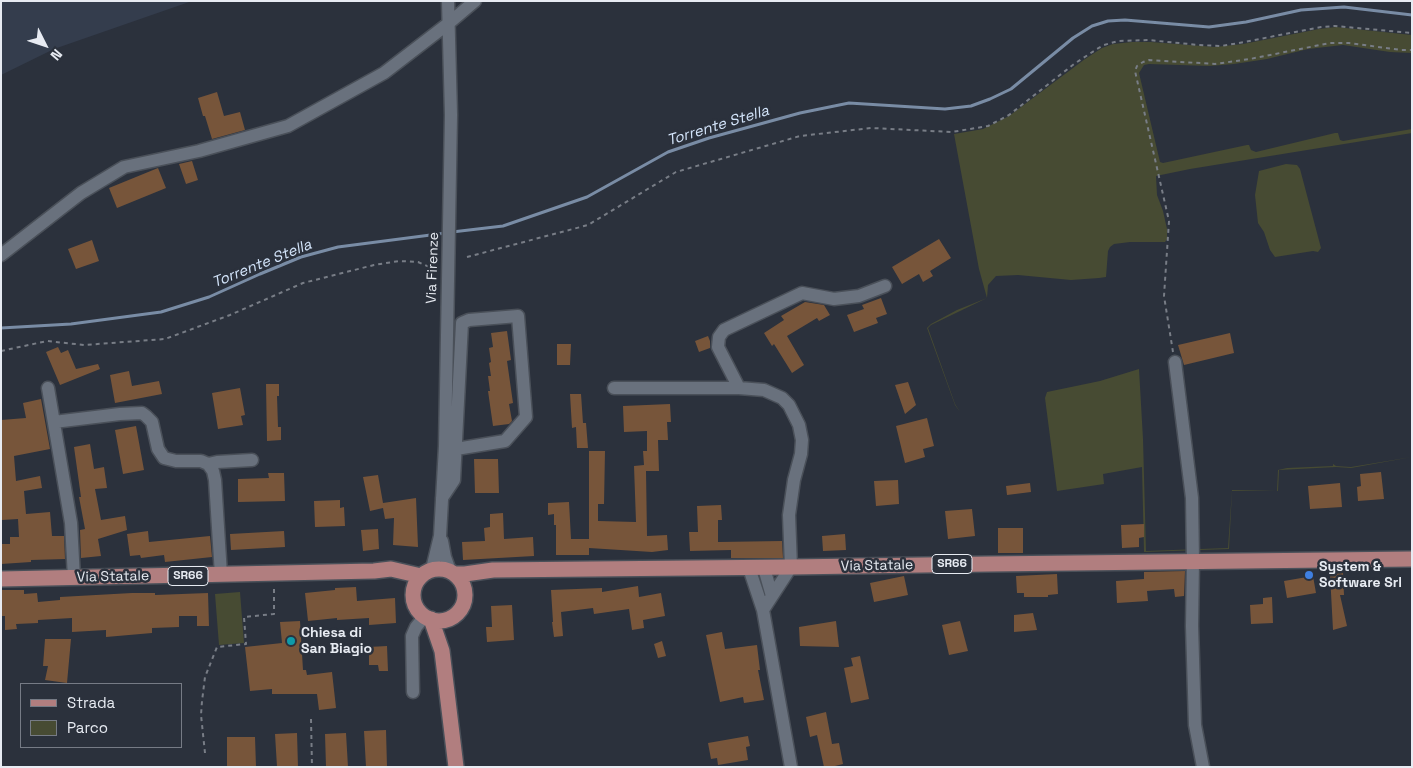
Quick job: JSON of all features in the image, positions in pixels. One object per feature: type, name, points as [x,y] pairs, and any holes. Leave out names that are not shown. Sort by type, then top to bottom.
[{"type":"main road","name":"Via Statale","points":[[453,573],[465,574],[493,570],[791,568],[1412,559]]},
{"type":"main road","name":"Via Statale","points":[[1,579],[274,574],[391,569],[422,578]]},
{"type":"main road","name":"SR66","points":[[422,578],[444,569],[453,573]]},
{"type":"main road","points":[[465,596],[476,581],[493,570]]},
{"type":"main road","points":[[422,578],[414,600],[416,606],[428,618],[444,620],[450,618],[464,603],[464,587],[453,573]]},
{"type":"main road","points":[[428,618],[442,651],[456,767]]},
{"type":"main road","points":[[442,651],[450,618]]},
{"type":"street","name":"Via Firenze","points":[[440,536],[445,446],[450,207],[451,115],[448,1]]},
{"type":"street","points":[[1,255],[81,193],[124,167],[199,150],[288,126],[384,73],[450,24],[475,1]]},
{"type":"street","points":[[739,388],[718,347],[719,337],[724,330],[802,293],[834,299],[859,296],[885,286]]},
{"type":"street","points":[[442,498],[454,480],[462,323],[469,320],[518,316],[526,417],[505,441],[456,449]]},
{"type":"street","points":[[1175,362],[1192,498],[1192,626],[1195,725],[1203,767]]},
{"type":"street","points":[[48,388],[71,523],[74,578]]},
{"type":"street","points":[[614,388],[739,388],[764,390],[782,398],[789,405],[799,426],[802,440],[789,516],[791,568],[764,610]]},
{"type":"street","points":[[54,422],[120,414],[142,414],[152,422],[158,449],[164,458],[176,461],[201,461],[208,464],[216,480],[221,575]]},
{"type":"street","points":[[208,464],[252,460]]},
{"type":"street","points":[[440,536],[445,557],[453,573]]},
{"type":"street","points":[[422,578],[440,536]]},
{"type":"street","points":[[756,568],[772,596]]},
{"type":"street","points":[[756,568],[791,767]]},
{"type":"street","points":[[413,692],[412,636],[416,627],[428,618]]},
{"type":"path","points":[[467,256],[588,225],[676,172],[800,136],[871,128],[952,132],[988,126],[1009,115],[1074,64],[1104,45],[1148,40],[1221,46],[1335,26],[1412,33]]},
{"type":"path","points":[[1175,362],[1164,296],[1169,221],[1134,71],[1137,66],[1149,60],[1215,64],[1330,43],[1349,43],[1412,50]]},
{"type":"path","points":[[1,351],[47,341],[84,345],[165,339],[230,315],[303,283],[398,261],[418,262],[435,270],[449,271]]},
{"type":"path","points":[[205,752],[201,715],[205,677],[217,647],[246,644],[244,617],[274,614],[274,574]]},
{"type":"path","points":[[311,719],[312,767]]},
{"type":"shaded area","points":[[1,1],[192,1],[54,49],[1,75]]},
{"type":"green space","points":[[1336,27],[1412,35],[1412,53],[1390,52],[1343,45],[1308,49],[1267,59],[1234,64],[1209,66],[1144,65],[1139,73],[1160,162],[1163,163],[1247,145],[1256,152],[1335,133],[1338,133],[1340,140],[1343,141],[1412,129],[1412,133],[1156,176],[1157,195],[1167,229],[1167,239],[1165,242],[1114,244],[1108,251],[1106,277],[1071,280],[1018,275],[996,276],[988,285],[987,298],[979,269],[954,134],[983,129],[1009,116],[1085,59],[1102,48],[1113,44],[1151,42],[1215,47],[1243,44]]},
{"type":"green space","points":[[1286,164],[1297,165],[1300,169],[1321,248],[1318,252],[1313,251],[1275,257],[1258,223],[1255,195],[1259,171]]},
{"type":"green space","points":[[987,298],[928,328],[955,404],[960,412],[955,405],[927,328],[957,310]]},
{"type":"green space","points":[[1139,369],[1146,551],[1228,548],[1232,490],[1277,491],[1232,491],[1229,549],[1144,552],[1142,467],[1103,474],[1104,484],[1057,491],[1045,398],[1047,392],[1100,381]]},
{"type":"green space","points":[[1412,457],[1351,468],[1279,470],[1277,491],[1278,470],[1333,466],[1333,464],[1351,467]]},
{"type":"green space","points":[[240,592],[244,643],[219,645],[215,594]]},
{"type":"building","points":[[217,92],[224,116],[240,112],[245,130],[212,139],[198,98]]},
{"type":"building","points":[[192,161],[198,180],[186,184],[179,164]]},
{"type":"building","points":[[158,168],[166,188],[117,208],[109,188]]},
{"type":"building","points":[[939,239],[951,258],[930,271],[933,276],[923,282],[919,274],[902,284],[892,267]]},
{"type":"building","points":[[92,240],[99,261],[76,269],[68,249]]},
{"type":"building","points":[[881,298],[887,314],[876,318],[878,323],[854,332],[847,315],[864,309],[862,305]]},
{"type":"building","points":[[805,302],[824,305],[830,315],[819,321],[817,318],[787,336],[804,365],[792,373],[774,344],[772,346],[764,333],[784,320],[781,316]]},
{"type":"building","points":[[507,331],[511,360],[507,361],[513,403],[509,404],[512,421],[509,424],[493,426],[488,391],[490,391],[488,376],[491,376],[489,348],[493,347],[491,333]]},
{"type":"building","points":[[1230,333],[1234,353],[1184,365],[1178,345]]},
{"type":"building","points":[[708,336],[710,348],[699,352],[695,341]]},
{"type":"building","points":[[557,344],[571,344],[570,365],[557,365]]},
{"type":"building","points":[[58,347],[61,353],[68,350],[76,369],[98,364],[100,369],[60,385],[46,352]]},
{"type":"building","points":[[129,371],[132,386],[159,381],[162,394],[115,403],[110,375]]},
{"type":"building","points":[[908,382],[916,405],[905,414],[895,385]]},
{"type":"building","points":[[266,384],[279,384],[279,396],[277,396],[278,427],[281,427],[281,440],[267,441]]},
{"type":"building","points":[[240,388],[245,415],[241,416],[243,425],[218,429],[212,393]]},
{"type":"building","points":[[570,394],[581,394],[583,423],[586,423],[588,448],[577,448],[576,427],[572,428]]},
{"type":"building","points":[[41,399],[50,449],[14,456],[16,481],[40,476],[42,488],[24,491],[26,514],[50,512],[52,536],[64,536],[65,559],[31,560],[31,562],[1,564],[1,544],[10,544],[10,537],[19,537],[18,519],[2,520],[1,420],[26,418],[23,403]]},
{"type":"building","points":[[670,404],[671,422],[667,422],[668,440],[658,440],[659,471],[646,471],[647,536],[667,535],[668,550],[652,552],[589,548],[589,555],[556,555],[556,525],[554,525],[554,514],[548,515],[548,503],[569,502],[571,539],[589,539],[589,451],[605,451],[604,504],[598,504],[598,521],[636,522],[634,466],[644,465],[643,451],[647,451],[647,431],[624,432],[623,406]]},
{"type":"building","points":[[927,418],[934,446],[923,449],[925,457],[905,463],[896,426]]},
{"type":"building","points":[[136,426],[144,470],[123,474],[115,430]]},
{"type":"building","points":[[90,444],[94,469],[104,467],[107,488],[95,489],[101,520],[125,516],[127,530],[98,539],[101,556],[81,558],[80,530],[85,529],[79,497],[81,497],[74,447]]},
{"type":"building","points":[[474,459],[498,459],[499,493],[475,493]]},
{"type":"building","points":[[1381,472],[1384,499],[1358,501],[1357,487],[1361,486],[1360,474]]},
{"type":"building","points":[[268,473],[284,473],[285,501],[238,502],[238,479],[269,478]]},
{"type":"building","points":[[378,475],[383,503],[416,498],[418,547],[393,545],[394,518],[385,519],[383,508],[370,511],[363,477]]},
{"type":"building","points":[[898,480],[899,504],[876,506],[874,481]]},
{"type":"building","points":[[1030,483],[1031,492],[1007,495],[1006,486]]},
{"type":"building","points":[[1340,483],[1342,507],[1310,509],[1308,486]]},
{"type":"building","points":[[340,500],[340,508],[344,507],[345,526],[315,527],[314,501]]},
{"type":"building","points":[[721,505],[722,520],[718,520],[718,542],[782,541],[783,558],[731,558],[731,550],[690,551],[689,532],[698,532],[697,506]]},
{"type":"building","points":[[972,509],[975,536],[948,539],[945,511]]},
{"type":"building","points":[[503,513],[504,539],[533,537],[534,556],[463,560],[462,542],[485,541],[484,528],[490,527],[490,514]]},
{"type":"building","points":[[1144,524],[1144,537],[1139,538],[1139,547],[1122,548],[1121,525]]},
{"type":"building","points":[[998,528],[1023,528],[1023,553],[998,553]]},
{"type":"building","points":[[378,529],[379,549],[363,551],[361,530]]},
{"type":"building","points":[[148,531],[149,542],[210,536],[212,557],[165,562],[164,555],[141,558],[140,555],[130,556],[127,534]]},
{"type":"building","points":[[284,531],[285,547],[231,550],[230,534]]},
{"type":"building","points":[[845,534],[846,550],[823,551],[822,536]]},
{"type":"building","points":[[1185,571],[1184,596],[1175,597],[1174,589],[1147,591],[1148,601],[1117,603],[1116,581],[1144,579],[1144,572]]},
{"type":"building","points":[[1343,573],[1344,595],[1340,595],[1347,626],[1333,630],[1330,574]]},
{"type":"building","points":[[1057,574],[1058,594],[1048,595],[1048,597],[1024,597],[1024,593],[1017,593],[1016,576]]},
{"type":"building","points":[[904,576],[908,595],[874,602],[870,583]]},
{"type":"building","points":[[1313,576],[1316,593],[1287,598],[1284,581]]},
{"type":"building","points":[[638,586],[639,597],[661,593],[665,616],[643,620],[644,628],[632,630],[629,609],[594,614],[593,608],[561,612],[563,636],[554,637],[551,590],[602,588],[602,592]]},
{"type":"building","points":[[356,587],[357,601],[395,598],[396,623],[369,625],[369,618],[337,620],[337,618],[308,621],[305,593]]},
{"type":"building","points":[[1,590],[24,590],[24,594],[37,593],[38,602],[60,600],[60,597],[132,593],[155,593],[155,595],[208,593],[209,626],[197,626],[197,616],[179,616],[179,627],[152,628],[152,633],[106,637],[106,630],[72,632],[72,618],[38,620],[38,623],[16,624],[17,629],[5,630],[5,616],[1,616]]},
{"type":"building","points":[[1272,597],[1273,623],[1251,624],[1250,605],[1263,604],[1263,598]]},
{"type":"building","points":[[512,605],[514,640],[487,642],[486,627],[492,627],[491,606]]},
{"type":"building","points":[[1033,613],[1037,630],[1014,632],[1014,615]]},
{"type":"building","points":[[300,621],[303,670],[306,670],[307,675],[332,672],[336,708],[319,710],[317,694],[272,694],[272,689],[250,691],[245,647],[282,643],[280,622]]},
{"type":"building","points":[[836,621],[839,647],[800,646],[799,627]]},
{"type":"building","points":[[960,621],[968,651],[949,655],[942,625]]},
{"type":"building","points":[[722,632],[725,649],[757,645],[760,670],[758,670],[764,700],[744,703],[743,697],[720,702],[706,635]]},
{"type":"building","points":[[45,639],[71,639],[67,683],[45,680],[48,666],[43,666]]},
{"type":"building","points":[[662,641],[666,656],[658,658],[654,644]]},
{"type":"building","points":[[387,646],[388,671],[379,671],[378,665],[369,665],[369,647]]},
{"type":"building","points":[[860,656],[869,699],[851,703],[844,668],[853,666],[851,658]]},
{"type":"building","points":[[826,712],[832,744],[839,743],[843,764],[831,767],[824,767],[817,735],[810,737],[806,717]]},
{"type":"building","points":[[386,730],[387,767],[366,767],[364,731]]},
{"type":"building","points":[[297,733],[298,767],[277,767],[275,734]]},
{"type":"building","points":[[346,733],[348,767],[326,767],[325,734]]},
{"type":"building","points":[[748,736],[750,746],[746,747],[748,760],[718,765],[717,758],[711,759],[708,743]]},
{"type":"building","points":[[227,737],[255,737],[256,767],[227,767]]},
{"type":"waterway","name":"Torrente Stella","points":[[452,232],[503,226],[587,197],[668,152],[709,138],[800,113],[849,103],[945,109],[971,106],[1011,89],[1073,38],[1092,26],[1108,21],[1125,20],[1209,27],[1246,22],[1301,10],[1344,7],[1412,15]]},
{"type":"waterway","name":"Torrente Stella","points":[[1,328],[71,324],[161,312],[209,297],[301,257],[338,247],[446,233]]},
{"type":"place","name":"System & Software Srl","points":[[1309,575]]},
{"type":"place","name":"Chiesa di San Biagio","points":[[291,641]]}]
